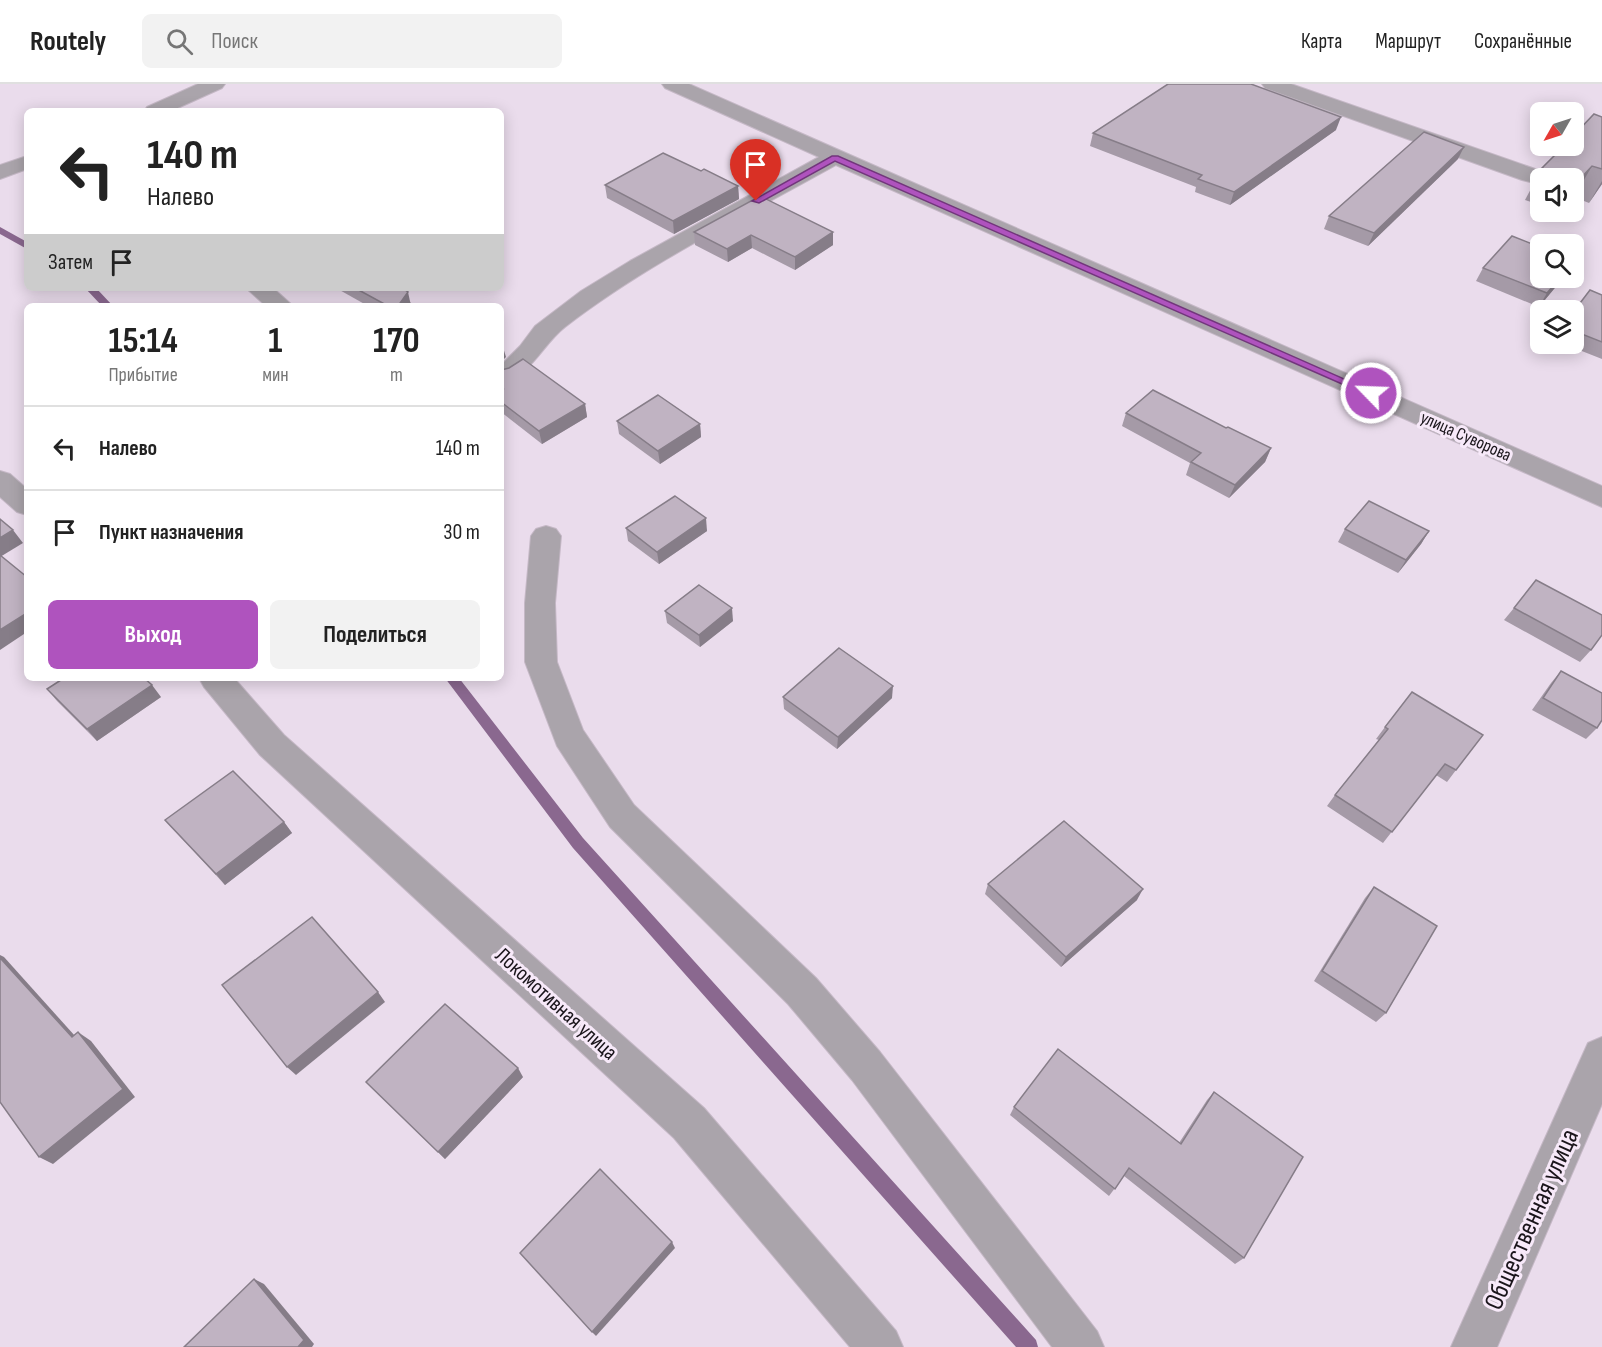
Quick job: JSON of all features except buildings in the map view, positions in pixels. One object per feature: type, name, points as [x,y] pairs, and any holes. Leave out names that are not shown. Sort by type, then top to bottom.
[{"type":"street","points":[[161,108],[215,84]]},
{"type":"street","name":"улица Суворова","points":[[672,84],[1602,496]]},
{"type":"street","points":[[1272,84],[1530,175]]},
{"type":"street","points":[[504,374],[511,370],[529,352],[544,331],[590,296],[638,266],[835,158]]},
{"type":"street","points":[[0,172],[24,163]]},
{"type":"street","points":[[262,291],[277,303]]},
{"type":"street","points":[[0,481],[24,502]]},
{"type":"street","points":[[546,536],[540,603],[541,662],[568,736],[622,816],[802,991],[866,1066],[1081,1347]]},
{"type":"street","name":"Локомотивная улица","points":[[217,681],[272,745],[689,1123],[880,1347]]},
{"type":"street","name":"Общественная улица","points":[[1474,1347],[1602,1057]]},
{"type":"waterway","points":[[0,230],[24,244]]},
{"type":"waterway","points":[[93,291],[105,303]]},
{"type":"waterway","points":[[454,681],[578,843],[1029,1347]]},
{"type":"route","points":[[756,201],[835,158],[1371,393]]}]
